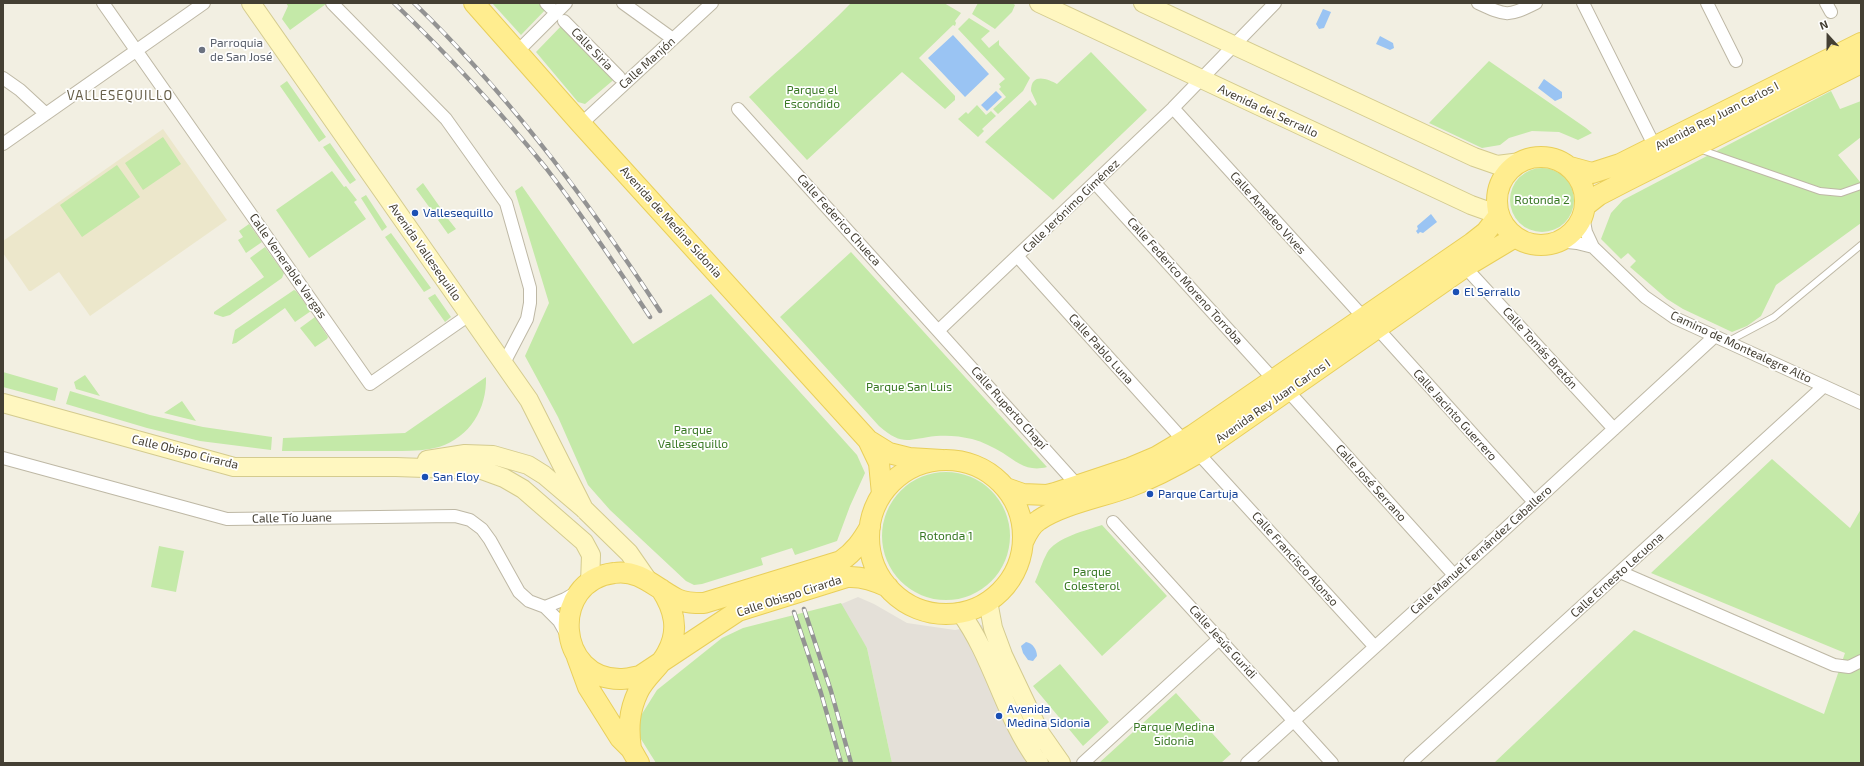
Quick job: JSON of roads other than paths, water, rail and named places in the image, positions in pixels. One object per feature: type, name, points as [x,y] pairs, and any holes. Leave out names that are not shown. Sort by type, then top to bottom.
[{"type":"main road","name":"Avenida de Medina Sidonia","points":[[474,3],[581,124],[868,440],[889,453],[908,458],[966,462],[988,472],[1006,488]]},
{"type":"main road","name":"Avenida Rey Juan Carlos I","points":[[1570,166],[1592,173],[1620,164],[1861,43]]},
{"type":"main road","name":"Avenida Rey Juan Carlos I","points":[[1584,211],[1599,195],[1861,63]]},
{"type":"main road","points":[[1536,157],[1545,157],[1557,160],[1570,166],[1578,175],[1584,186],[1584,211],[1577,228],[1570,235],[1558,241],[1538,244],[1515,237],[1505,227],[1499,215],[1497,200],[1500,185],[1506,174],[1521,162],[1536,157]]},
{"type":"main road","name":"Avenida Rey Juan Carlos I","points":[[1023,542],[1030,529],[1038,520],[1052,512],[1130,487],[1170,469],[1191,447],[1370,323],[1486,232],[1499,215]]},
{"type":"main road","name":"Avenida Rey Juan Carlos I","points":[[1370,323],[1515,237]]},
{"type":"main road","name":"Avenida de Medina Sidonia","points":[[868,440],[879,463],[882,494]]},
{"type":"main road","name":"Avenida Rey Juan Carlos I","points":[[1006,488],[1023,494],[1047,495],[1130,468],[1156,457],[1191,447]]},
{"type":"main road","points":[[942,460],[925,463],[908,470],[894,480],[882,494],[874,509],[870,526],[869,543],[872,559],[879,574],[888,587],[903,600],[920,609],[940,613],[960,612],[974,608],[988,601],[1002,590],[1020,559],[1023,542],[1022,523],[1016,504],[1006,488]]},
{"type":"main road","name":"Calle Obispo Cirarda","points":[[870,526],[862,541],[852,554],[841,560],[714,601],[693,603],[678,600],[654,584],[631,573],[614,573],[598,578],[587,585],[573,603],[568,620],[572,647],[588,668],[604,677],[622,679],[640,676],[738,611],[847,577],[858,576],[873,580],[888,587]]},
{"type":"main road","name":"Calle Obispo Cirarda","points":[[654,584],[670,604],[674,620],[673,638],[667,653],[656,666]]},
{"type":"main road","points":[[572,647],[588,687],[620,738],[635,756]]},
{"type":"main road","points":[[635,756],[628,723],[631,709],[639,691],[656,666]]},
{"type":"street","points":[[103,3],[137,50]]},
{"type":"street","points":[[3,144],[204,3]]},
{"type":"street","name":"Avenida Vallesequillo","points":[[251,3],[529,400],[584,509]]},
{"type":"street","points":[[332,3],[446,119],[506,203],[530,288],[530,303],[524,325],[504,363]]},
{"type":"street","points":[[518,51],[566,3]]},
{"type":"street","points":[[623,3],[673,39]]},
{"type":"street","name":"Calle Manjón","points":[[581,124],[712,3]]},
{"type":"street","name":"Avenida del Serrallo","points":[[1039,3],[1471,205],[1499,215]]},
{"type":"street","points":[[1143,3],[1234,44],[1474,157],[1497,165],[1521,162]]},
{"type":"street","name":"Calle Jerónimo Giménez","points":[[939,330],[1018,257],[1202,80],[1234,44],[1275,3]]},
{"type":"street","points":[[1478,3],[1508,15],[1536,3]]},
{"type":"street","points":[[1583,3],[1655,147]]},
{"type":"street","points":[[1707,3],[1736,60]]},
{"type":"street","name":"Calle Siria","points":[[564,21],[619,77]]},
{"type":"street","name":"Calle Venerable Vargas","points":[[137,50],[370,384],[469,315]]},
{"type":"street","points":[[3,78],[20,90],[46,114]]},
{"type":"street","name":"Calle Federico Chueca","points":[[738,108],[939,330]]},
{"type":"street","name":"Calle Amadeo Vives","points":[[1173,108],[1370,323]]},
{"type":"street","name":"Calle Federico Moreno Torroba","points":[[1095,183],[1281,386]]},
{"type":"street","name":"Camino de Montealegre Alto","points":[[1584,211],[1586,232],[1593,247],[1646,297],[1669,314],[1861,403]]},
{"type":"street","points":[[1558,241],[1593,247]]},
{"type":"street","name":"Calle Pablo Luna","points":[[1018,257],[1191,447]]},
{"type":"street","name":"Calle Tomás Bretón","points":[[1465,267],[1614,429]]},
{"type":"street","name":"Calle Jacinto Guerrero","points":[[1370,323],[1534,502]]},
{"type":"street","name":"Calle Ruperto Chapí","points":[[939,330],[1078,486]]},
{"type":"street","name":"Calle Manuel Fernández Caballero","points":[[1247,763],[1715,336]]},
{"type":"street","name":"Calle José Serrano","points":[[1281,386],[1454,575]]},
{"type":"street","name":"Calle Ernesto Lecuona","points":[[1410,763],[1824,386]]},
{"type":"street","name":"Calle Obispo Cirarda","points":[[3,403],[234,467],[396,467],[482,470],[504,478],[523,489],[588,547],[592,564],[587,585]]},
{"type":"street","name":"Calle Francisco Alonso","points":[[1191,447],[1375,647]]},
{"type":"street","name":"Calle Obispo Cirarda","points":[[396,467],[442,457],[465,454],[492,455],[528,465],[544,475],[584,509],[629,553],[654,584]]},
{"type":"street","name":"Calle Tío Juane","points":[[3,458],[227,519],[455,516],[470,520],[482,529],[490,540],[519,592],[530,600],[546,607],[560,621],[572,647]]},
{"type":"street","name":"Calle Jesús Guridi","points":[[1113,522],[1332,763]]},
{"type":"street","points":[[1620,572],[1834,665],[1849,667],[1861,661]]},
{"type":"street","points":[[546,607],[565,599],[587,585]]},
{"type":"street","points":[[988,601],[993,628],[1004,655],[1040,733],[1061,763]]},
{"type":"street","points":[[960,612],[978,639],[1010,713],[1039,763]]},
{"type":"street","points":[[1083,763],[1220,638]]},
{"type":"lane","points":[[1693,147],[1820,191],[1841,193],[1861,186]]},
{"type":"lane","points":[[1727,342],[1774,317],[1861,245]]},
{"type":"water","points":[[1323,9],[1331,12],[1324,28],[1319,29],[1316,24]]},
{"type":"water","points":[[953,35],[989,74],[965,97],[928,58]]},
{"type":"water","points":[[1380,36],[1393,43],[1394,48],[1390,50],[1376,44]]},
{"type":"water","points":[[1544,79],[1562,92],[1562,98],[1555,101],[1538,88]]},
{"type":"water","points":[[996,91],[1002,97],[987,111],[981,105]]},
{"type":"water","points":[[1431,214],[1437,222],[1423,233],[1420,232],[1418,234],[1416,231],[1418,229],[1417,226]]},
{"type":"water","points":[[1026,642],[1033,645],[1036,651],[1037,656],[1033,661],[1028,660],[1023,653],[1021,646]]},
{"type":"railway","points":[[394,3],[473,83],[546,168],[586,223],[650,317]]},
{"type":"railway","points":[[414,3],[482,74],[546,150],[605,229],[660,311]]},
{"type":"railway","points":[[804,609],[831,691],[851,763]]},
{"type":"railway","points":[[794,612],[821,693],[841,763]]},
{"type":"place","name":"Parroquia de San José","points":[[202,50]]},
{"type":"place","name":"Vallesequillo","points":[[415,213]]},
{"type":"place","name":"El Serrallo","points":[[1456,292]]},
{"type":"place","name":"San Eloy","points":[[425,477]]},
{"type":"place","name":"Parque Cartuja","points":[[1150,494]]},
{"type":"place","name":"Avenida Medina Sidonia","points":[[999,716]]},
{"type":"district","name":"VALLESEQUILLO","points":[[120,96]]},
{"type":"park label","name":"Parque el Escondido","points":[[812,97]]},
{"type":"park label","name":"Rotonda 2","points":[[1542,200]]},
{"type":"park label","name":"Parque San Luis","points":[[909,387]]},
{"type":"park label","name":"Parque Vallesequillo","points":[[693,437]]},
{"type":"park label","name":"Rotonda 1","points":[[946,536]]},
{"type":"park label","name":"Parque Colesterol","points":[[1092,579]]},
{"type":"park label","name":"Parque Medina Sidonia","points":[[1174,734]]}]
